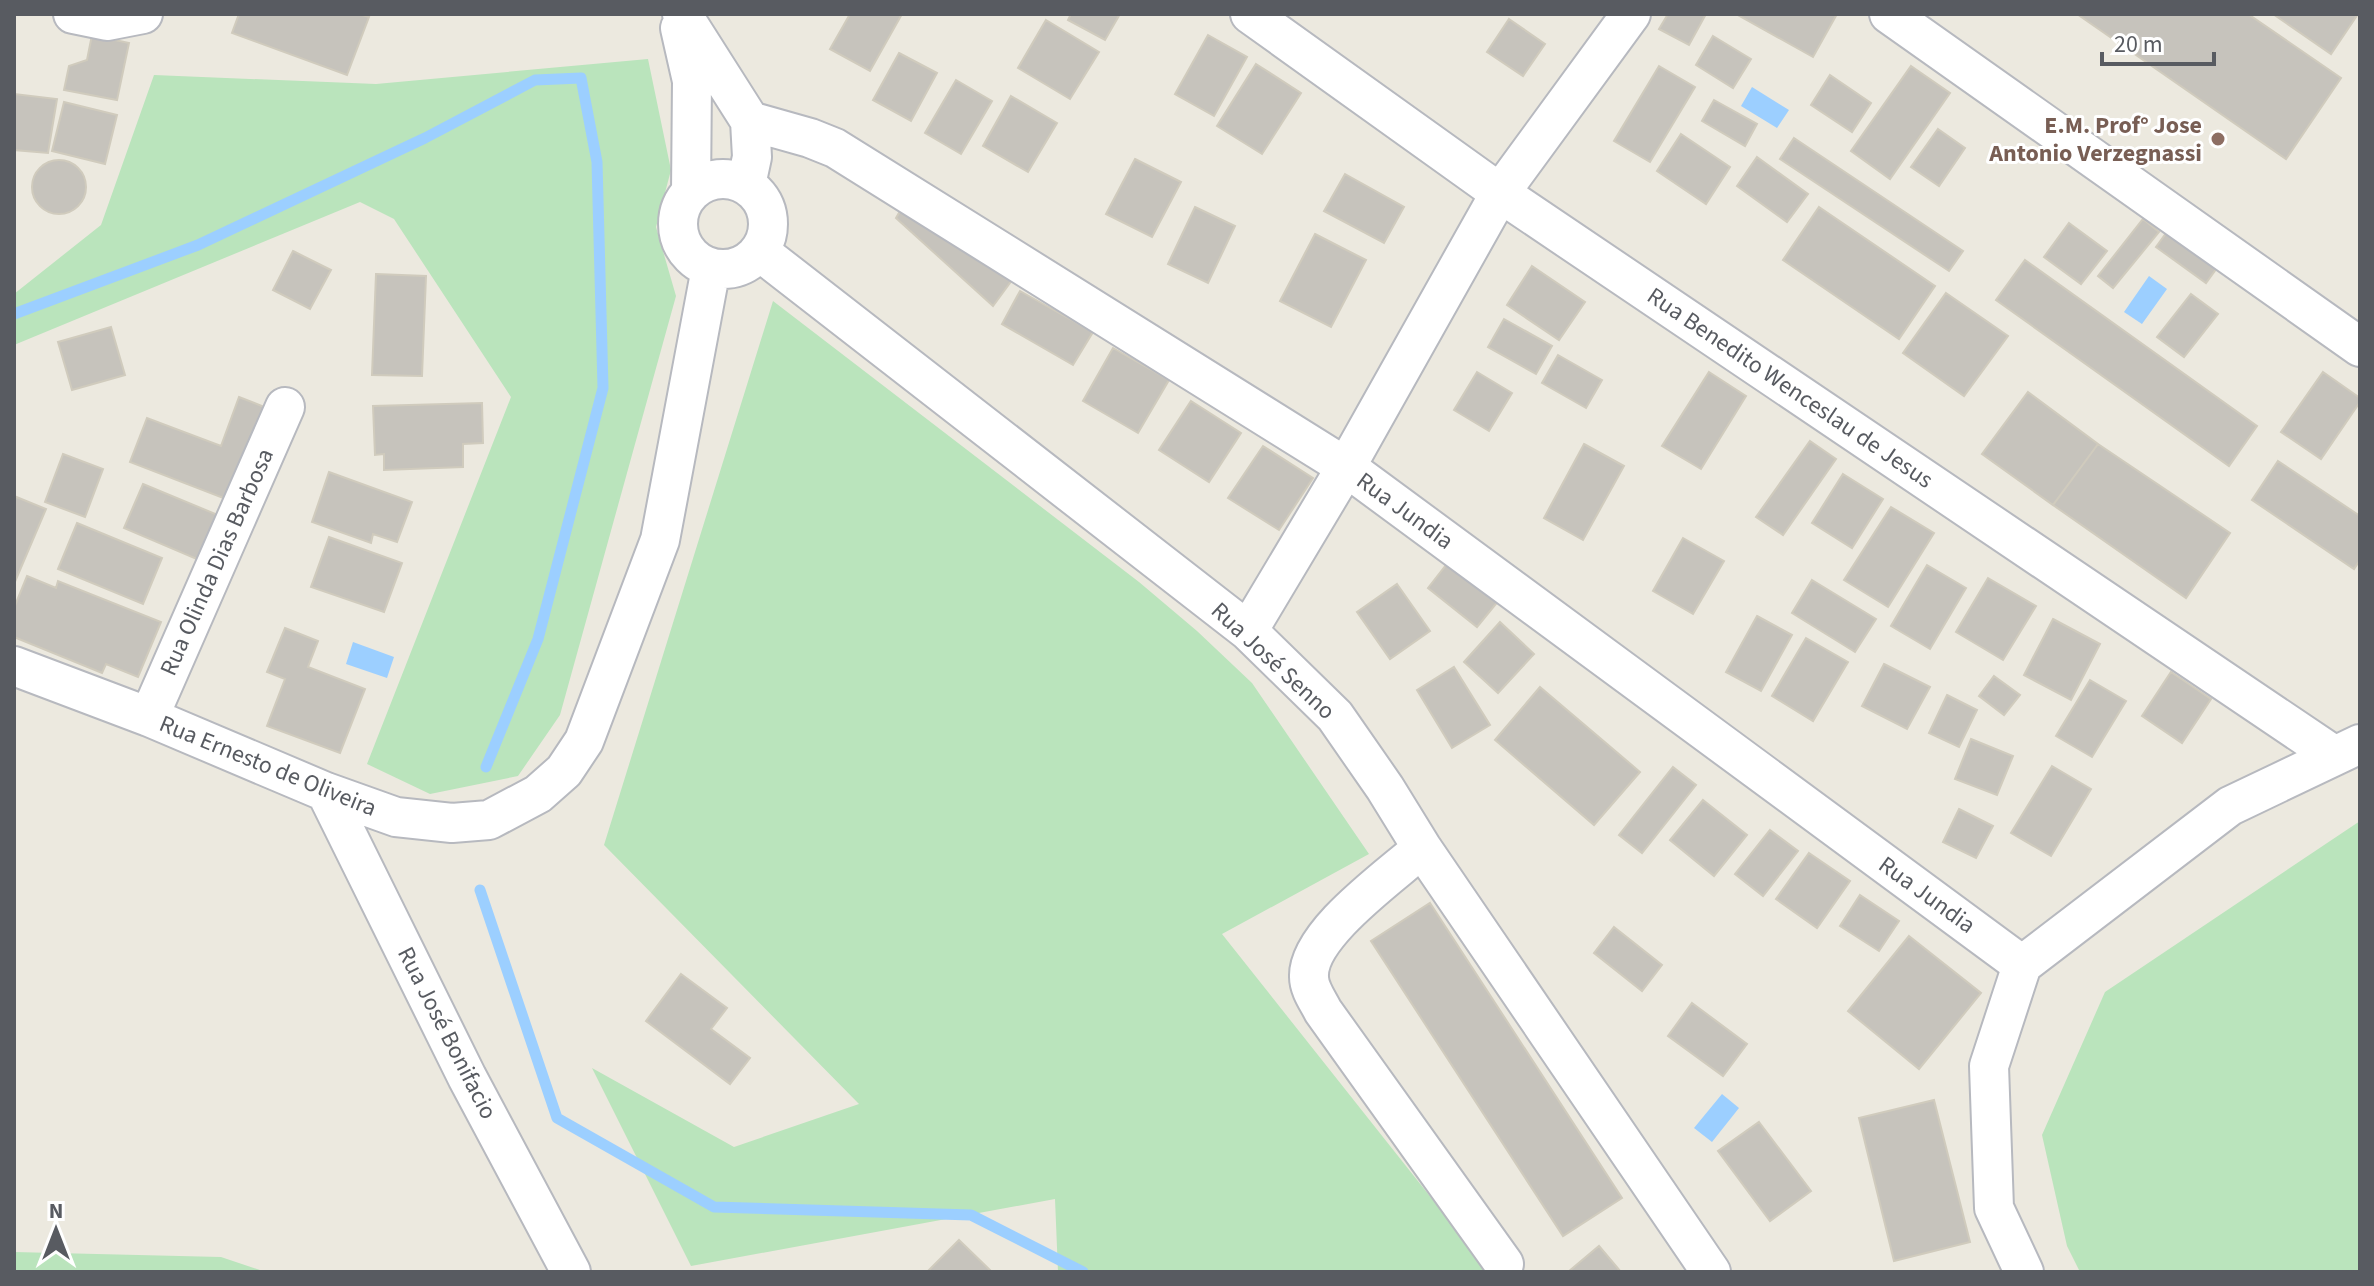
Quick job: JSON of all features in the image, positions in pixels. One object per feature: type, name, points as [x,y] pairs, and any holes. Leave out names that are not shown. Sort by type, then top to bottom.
[{"type":"street","points":[[73,14],[107,21],[143,14]]},
{"type":"street","points":[[680,14],[750,121],[752,157],[746,185]]},
{"type":"street","points":[[680,14],[692,81],[691,192]]},
{"type":"street","name":"Rua Benedito Wenceslau de Jesus","points":[[1250,14],[1500,193],[2347,750]]},
{"type":"street","points":[[1248,631],[1346,467],[1500,193],[1631,14]]},
{"type":"street","points":[[1889,14],[2360,347]]},
{"type":"street","name":"Rua Jundia","points":[[750,121],[835,148],[1346,467],[2022,965]]},
{"type":"street","points":[[732,179],[746,185],[757,194],[768,222],[766,238],[759,251],[746,263],[729,268],[711,268],[696,261],[685,250],[679,235],[677,220],[681,204],[703,183],[732,179]]},
{"type":"street","name":"Rua José Senno","points":[[759,251],[1248,631],[1335,716],[1711,1272]]},
{"type":"street","name":"Rua Ernesto de Oliveira","points":[[14,666],[149,717],[326,792],[396,817],[452,823],[489,820],[538,794],[564,771],[584,741],[660,540],[711,268]]},
{"type":"street","name":"Rua Olinda Dias Barbosa","points":[[149,717],[285,407]]},
{"type":"street","points":[[2024,1272],[1994,1208],[1989,1066],[2022,965],[2230,806],[2347,750]]},
{"type":"street","name":"Rua José Bonifacio","points":[[326,792],[467,1077],[571,1272]]},
{"type":"street","points":[[1422,848],[1334,925],[1315,951],[1309,965],[1308,982],[1323,1011],[1504,1264]]},
{"type":"green space","points":[[648,59],[671,170],[656,227],[676,296],[560,715],[518,776],[430,794],[367,764],[511,397],[394,219],[360,202],[14,345],[14,294],[101,225],[154,75],[376,84]]},
{"type":"green space","points":[[773,301],[1139,582],[1252,683],[1369,854],[1222,934],[1490,1272],[1058,1272],[1055,1199],[691,1266],[592,1068],[734,1147],[859,1104],[604,845]]},
{"type":"green space","points":[[2360,821],[2360,1272],[2080,1272],[2067,1246],[2042,1135],[2105,992]]},
{"type":"green space","points":[[14,1252],[221,1257],[266,1272],[14,1272]]},
{"type":"water","points":[[1752,87],[1789,110],[1777,128],[1741,106]]},
{"type":"water","points":[[2149,276],[2167,289],[2142,324],[2124,312]]},
{"type":"water","points":[[353,642],[394,657],[387,678],[346,664]]},
{"type":"water","points":[[1722,1094],[1739,1108],[1712,1142],[1694,1128]]},
{"type":"building","points":[[239,14],[359,14],[369,17],[347,75],[232,33]]},
{"type":"building","points":[[850,14],[902,14],[870,71],[830,49]]},
{"type":"building","points":[[1071,14],[1120,14],[1105,40],[1068,20]]},
{"type":"building","points":[[1668,14],[1706,14],[1689,45],[1659,29]]},
{"type":"building","points":[[1736,14],[1837,14],[1813,57]]},
{"type":"building","name":"E.M. Prof° Jose Antonio Verzegnassi","points":[[2077,14],[2248,14],[2341,78],[2286,159]]},
{"type":"building","points":[[2273,14],[2358,14],[2331,54]]},
{"type":"building","points":[[1509,19],[1545,44],[1523,76],[1487,52]]},
{"type":"building","points":[[1046,20],[1099,52],[1070,99],[1018,68]]},
{"type":"building","points":[[92,35],[129,43],[117,100],[64,90],[69,66],[87,60]]},
{"type":"building","points":[[1208,35],[1247,57],[1214,116],[1175,94]]},
{"type":"building","points":[[1713,36],[1751,59],[1733,88],[1696,65]]},
{"type":"building","points":[[899,53],[937,73],[911,121],[873,100]]},
{"type":"building","points":[[1256,64],[1301,93],[1262,154],[1217,126]]},
{"type":"building","points":[[1659,66],[1695,87],[1650,162],[1614,141]]},
{"type":"building","points":[[1911,66],[1950,93],[1890,179],[1851,151]]},
{"type":"building","points":[[1830,75],[1871,103],[1852,132],[1811,105]]},
{"type":"building","points":[[956,80],[992,101],[961,154],[925,133]]},
{"type":"building","points":[[14,94],[57,99],[48,153],[14,150]]},
{"type":"building","points":[[1011,96],[1057,123],[1028,172],[983,146]]},
{"type":"building","points":[[1714,100],[1757,124],[1745,146],[1702,121]]},
{"type":"building","points":[[64,102],[117,115],[105,164],[52,151]]},
{"type":"building","points":[[1938,129],[1965,148],[1939,186],[1911,167]]},
{"type":"building","points":[[1681,134],[1730,167],[1706,204],[1657,171]]},
{"type":"building","points":[[1794,138],[1963,251],[1949,271],[1780,159]]},
{"type":"building","points":[[1757,157],[1808,194],[1787,222],[1737,186]]},
{"type":"building","points":[[1135,159],[1181,182],[1152,237],[1106,214]]},
{"type":"building","points":[[59,160],[78,168],[86,187],[78,206],[59,214],[40,206],[32,187],[40,168]]},
{"type":"building","points":[[1345,174],[1404,207],[1384,243],[1324,211]]},
{"type":"building","points":[[904,204],[1015,276],[993,306],[896,218]]},
{"type":"building","points":[[1195,207],[1235,226],[1208,283],[1168,264]]},
{"type":"building","points":[[1819,207],[1935,286],[1899,339],[1783,260]]},
{"type":"building","points":[[2143,219],[2159,232],[2113,288],[2098,276]]},
{"type":"building","points":[[2069,223],[2107,251],[2081,284],[2044,257]]},
{"type":"building","points":[[2172,225],[2222,261],[2206,283],[2156,247]]},
{"type":"building","points":[[1315,234],[1366,260],[1331,327],[1280,301]]},
{"type":"building","points":[[293,251],[331,270],[310,309],[273,290]]},
{"type":"building","points":[[2025,260],[2257,426],[2229,466],[1996,300]]},
{"type":"building","points":[[1532,266],[1585,302],[1559,340],[1507,305]]},
{"type":"building","points":[[376,274],[426,276],[422,376],[372,375]]},
{"type":"building","points":[[1020,291],[1093,332],[1073,365],[1002,324]]},
{"type":"building","points":[[1946,293],[2008,336],[1964,396],[1903,353]]},
{"type":"building","points":[[2191,294],[2218,314],[2184,357],[2157,337]]},
{"type":"building","points":[[1504,319],[1552,346],[1536,374],[1488,347]]},
{"type":"building","points":[[111,327],[125,375],[72,390],[58,342]]},
{"type":"building","points":[[1113,348],[1169,380],[1138,433],[1083,401]]},
{"type":"building","points":[[1558,355],[1602,380],[1586,408],[1542,383]]},
{"type":"building","points":[[1477,372],[1512,393],[1489,431],[1454,410]]},
{"type":"building","points":[[1709,372],[1746,396],[1701,469],[1662,446]]},
{"type":"building","points":[[2323,372],[2360,398],[2360,402],[2321,459],[2281,432]]},
{"type":"building","points":[[2028,392],[2098,444],[2053,505],[1982,454]]},
{"type":"building","points":[[239,397],[267,408],[231,501],[130,462],[147,418],[221,446]]},
{"type":"building","points":[[1191,401],[1241,433],[1209,482],[1159,450]]},
{"type":"building","points":[[482,403],[483,443],[463,444],[463,467],[384,470],[384,454],[375,455],[373,406]]},
{"type":"building","points":[[1810,441],[1836,459],[1783,535],[1756,517]]},
{"type":"building","points":[[1584,444],[1624,466],[1583,540],[1544,518]]},
{"type":"building","points":[[2098,444],[2230,533],[2186,598],[2053,505]]},
{"type":"building","points":[[1263,446],[1313,478],[1279,530],[1228,498]]},
{"type":"building","points":[[63,454],[103,469],[85,517],[45,502]]},
{"type":"building","points":[[2278,461],[2360,516],[2360,560],[2354,569],[2252,500]]},
{"type":"building","points":[[329,472],[412,502],[397,542],[373,534],[371,543],[312,522]]},
{"type":"building","points":[[1843,474],[1883,499],[1852,548],[1812,523]]},
{"type":"building","points":[[143,484],[225,518],[206,563],[124,528]]},
{"type":"building","points":[[14,496],[46,509],[14,584]]},
{"type":"building","points":[[1891,507],[1934,533],[1888,607],[1844,580]]},
{"type":"building","points":[[77,523],[162,558],[143,604],[58,569]]},
{"type":"building","points":[[329,537],[402,563],[384,612],[311,587]]},
{"type":"building","points":[[1683,538],[1724,561],[1693,614],[1653,591]]},
{"type":"building","points":[[1450,560],[1500,599],[1477,627],[1428,588]]},
{"type":"building","points":[[1927,565],[1966,588],[1930,649],[1891,626]]},
{"type":"building","points":[[27,576],[56,588],[58,581],[161,622],[138,677],[106,664],[102,673],[14,637],[14,608]]},
{"type":"building","points":[[1988,578],[2036,606],[2003,660],[1956,632]]},
{"type":"building","points":[[1812,580],[1876,619],[1855,652],[1792,613]]},
{"type":"building","points":[[1397,584],[1430,631],[1390,659],[1357,612]]},
{"type":"building","points":[[1757,616],[1792,635],[1761,691],[1726,672]]},
{"type":"building","points":[[2053,619],[2100,644],[2071,700],[2024,675]]},
{"type":"building","points":[[1500,622],[1534,654],[1498,693],[1464,662]]},
{"type":"building","points":[[285,628],[318,641],[308,667],[365,689],[340,753],[267,726],[285,679],[267,672]]},
{"type":"building","points":[[1806,638],[1848,662],[1813,721],[1772,696]]},
{"type":"building","points":[[1884,664],[1930,687],[1907,729],[1862,706]]},
{"type":"building","points":[[1454,667],[1490,725],[1452,748],[1417,690]]},
{"type":"building","points":[[2171,672],[2211,699],[2182,743],[2142,716]]},
{"type":"building","points":[[1994,676],[2020,695],[2004,715],[1979,696]]},
{"type":"building","points":[[2090,680],[2126,701],[2092,757],[2056,736]]},
{"type":"building","points":[[1540,687],[1640,772],[1594,825],[1495,740]]},
{"type":"building","points":[[1947,695],[1977,710],[1959,747],[1929,733]]},
{"type":"building","points":[[1971,739],[2013,756],[1997,795],[1955,779]]},
{"type":"building","points":[[2052,766],[2091,789],[2051,856],[2011,833]]},
{"type":"building","points":[[1673,767],[1696,785],[1642,853],[1619,835]]},
{"type":"building","points":[[1703,800],[1747,835],[1714,876],[1670,840]]},
{"type":"building","points":[[1959,809],[1993,826],[1976,858],[1943,842]]},
{"type":"building","points":[[1770,830],[1798,851],[1763,896],[1735,874]]},
{"type":"building","points":[[1809,853],[1850,881],[1817,928],[1776,899]]},
{"type":"building","points":[[1860,895],[1899,921],[1879,951],[1840,926]]},
{"type":"building","points":[[1430,903],[1622,1198],[1563,1236],[1371,941]]},
{"type":"building","points":[[1614,927],[1662,965],[1642,991],[1594,953]]},
{"type":"building","points":[[1909,936],[1981,993],[1919,1069],[1848,1011]]},
{"type":"building","points":[[681,974],[727,1008],[711,1029],[750,1058],[730,1084],[646,1021]]},
{"type":"building","points":[[1692,1003],[1747,1044],[1723,1076],[1668,1036]]},
{"type":"building","points":[[1934,1100],[1970,1242],[1894,1261],[1859,1118]]},
{"type":"building","points":[[1759,1122],[1811,1191],[1770,1221],[1718,1151]]},
{"type":"building","points":[[959,1240],[992,1272],[927,1272]]},
{"type":"building","points":[[1599,1246],[1621,1272],[1568,1272]]},
{"type":"waterway","points":[[14,314],[198,245],[425,138],[535,80],[581,78],[597,162],[603,388],[538,639],[486,767]]},
{"type":"waterway","points":[[480,890],[557,1118],[714,1207],[971,1215],[1083,1272]]},
{"type":"place","name":"E.M. Prof° Jose Antonio Verzegnassi","points":[[2218,139]]}]
